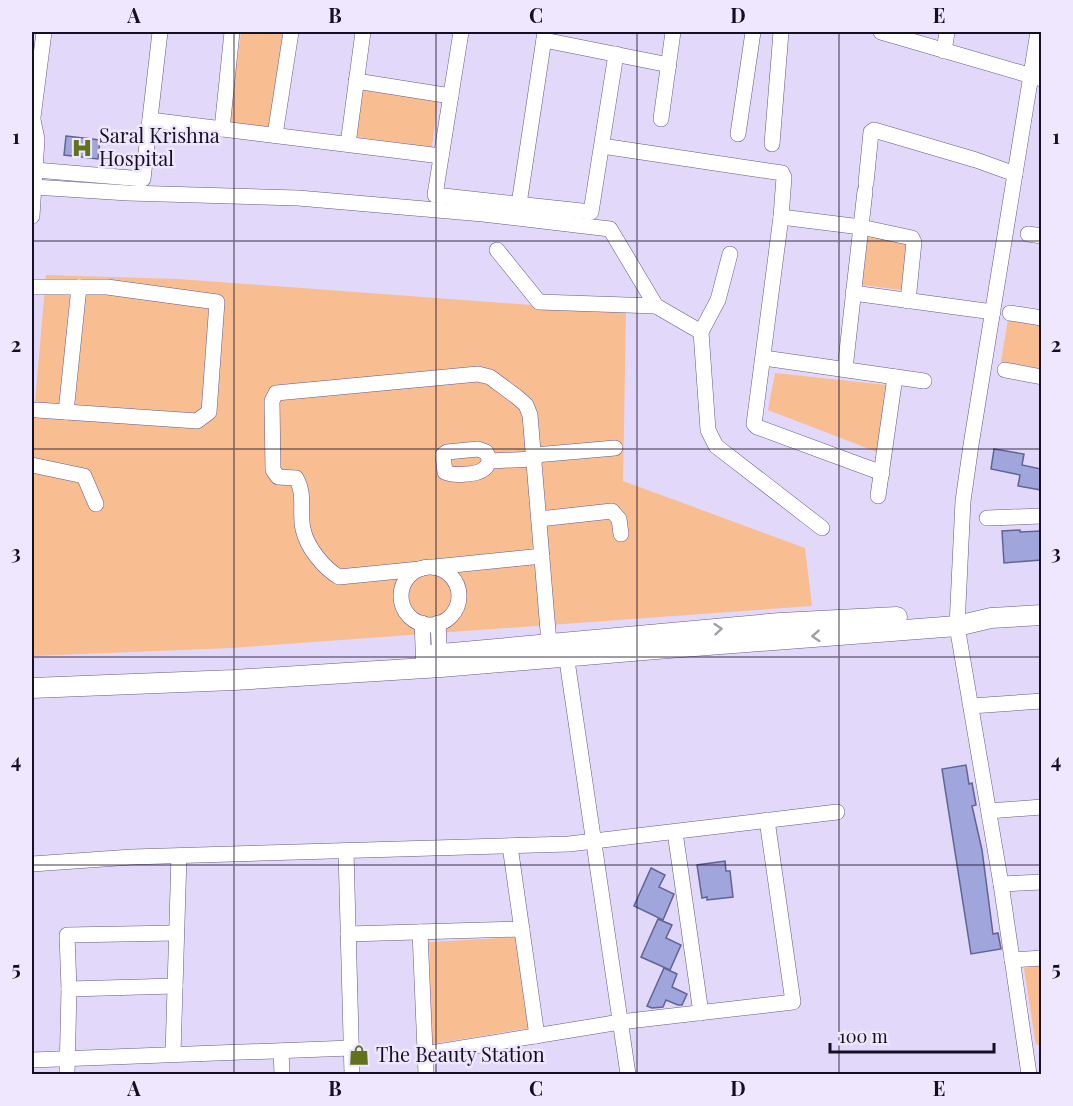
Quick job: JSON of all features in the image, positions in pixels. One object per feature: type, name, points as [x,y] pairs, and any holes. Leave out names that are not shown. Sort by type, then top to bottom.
[{"type":"main road","points":[[958,620],[1041,607]]},
{"type":"main road","points":[[32,688],[234,680],[557,651],[780,623],[958,620],[1041,615]]},
{"type":"main road","points":[[32,675],[432,661]]},
{"type":"street","points":[[32,216],[38,139],[32,122],[44,32]]},
{"type":"street","points":[[35,170],[143,179],[160,32]]},
{"type":"street","points":[[222,129],[232,32]]},
{"type":"street","points":[[275,135],[291,32]]},
{"type":"street","points":[[348,144],[363,32]]},
{"type":"street","points":[[461,32],[435,195],[591,212],[616,54]]},
{"type":"street","points":[[661,119],[673,32]]},
{"type":"street","points":[[738,134],[753,32]]},
{"type":"street","points":[[772,144],[781,32]]},
{"type":"street","points":[[881,32],[1036,78]]},
{"type":"street","points":[[944,51],[947,32]]},
{"type":"street","points":[[1029,1074],[958,620],[963,501],[1015,174],[1036,78],[1038,32]]},
{"type":"street","points":[[519,204],[545,36],[669,65]]},
{"type":"street","points":[[356,81],[451,96]]},
{"type":"street","points":[[150,120],[441,156]]},
{"type":"street","points":[[845,369],[871,132],[874,130],[1015,174]]},
{"type":"street","points":[[602,146],[780,172],[784,177],[781,217],[754,421],[756,426],[882,473]]},
{"type":"street","points":[[34,187],[128,194],[298,198],[483,214],[610,229],[656,306]]},
{"type":"street","points":[[781,217],[910,236],[914,239],[908,301]]},
{"type":"street","points":[[497,250],[539,302],[656,306],[702,332]]},
{"type":"street","points":[[730,254],[718,300],[702,332],[708,430],[716,446],[822,528]]},
{"type":"street","points":[[32,286],[107,287],[217,302],[209,412],[197,422],[37,410]]},
{"type":"street","points":[[66,412],[79,287]]},
{"type":"street","points":[[853,293],[993,312]]},
{"type":"street","points":[[1010,313],[1041,318]]},
{"type":"street","points":[[764,358],[924,381]]},
{"type":"street","points":[[1005,370],[1041,377]]},
{"type":"street","points":[[542,556],[339,577],[329,571],[315,553],[303,530],[302,488],[296,478],[278,477],[273,470],[272,401],[276,393],[478,374],[490,377],[526,405],[530,415],[535,457],[542,556],[557,651],[593,841],[628,1074]]},
{"type":"street","points":[[878,496],[895,377]]},
{"type":"street","points":[[490,461],[615,448]]},
{"type":"street","points":[[32,465],[84,476],[96,504]]},
{"type":"street","points":[[539,519],[612,511],[619,519],[621,534]]},
{"type":"street","points":[[987,518],[1041,516]]},
{"type":"street","points":[[425,568],[439,569],[448,573],[455,581],[458,590],[457,608],[452,615],[438,623],[422,623],[410,617],[402,601],[402,591],[411,574],[425,568]]},
{"type":"street","points":[[422,623],[432,661]]},
{"type":"street","points":[[432,661],[438,623]]},
{"type":"street","points":[[971,706],[1041,701]]},
{"type":"street","points":[[989,811],[1041,807]]},
{"type":"street","points":[[32,864],[179,856],[569,844],[837,812]]},
{"type":"street","points":[[425,1054],[620,1022],[793,1002],[767,820]]},
{"type":"street","points":[[675,832],[701,1013]]},
{"type":"street","points":[[510,846],[537,1036]]},
{"type":"street","points":[[346,851],[352,1074]]},
{"type":"street","points":[[173,1054],[179,856]]},
{"type":"street","points":[[1001,884],[1041,882]]},
{"type":"street","points":[[348,934],[522,928]]},
{"type":"street","points":[[420,932],[426,1074]]},
{"type":"street","points":[[67,1074],[69,989],[67,935],[176,933]]},
{"type":"street","points":[[1012,960],[1041,958]]},
{"type":"street","points":[[69,989],[175,986]]},
{"type":"street","points":[[32,1060],[351,1048]]},
{"type":"street","points":[[1026,1053],[1041,1050]]},
{"type":"street","points":[[281,1051],[282,1074]]},
{"type":"shaded area","points":[[241,32],[283,32],[270,128],[229,123]]},
{"type":"shaded area","points":[[362,90],[438,101],[432,147],[356,137]]},
{"type":"shaded area","points":[[867,237],[908,241],[902,290],[862,285]]},
{"type":"shaded area","points":[[46,275],[178,279],[626,312],[623,481],[805,548],[812,606],[231,648],[32,656],[32,439]]},
{"type":"shaded area","points":[[1008,319],[1041,325],[1041,369],[1001,362]]},
{"type":"shaded area","points":[[775,373],[887,385],[877,452],[768,410]]},
{"type":"shaded area","points":[[518,937],[530,1028],[432,1044],[429,942]]},
{"type":"shaded area","points":[[1041,965],[1041,1044],[1036,1045],[1024,968]]},
{"type":"building","points":[[66,136],[100,140],[98,159],[64,155]]},
{"type":"building","points":[[994,449],[1024,454],[1022,465],[1041,469],[1041,490],[1018,486],[1020,475],[991,469]]},
{"type":"building","points":[[1020,530],[1020,532],[1041,531],[1041,560],[1004,563],[1002,531]]},
{"type":"building","points":[[966,765],[976,805],[972,806],[982,850],[993,934],[998,933],[1001,949],[971,954],[942,769]]},
{"type":"building","points":[[725,861],[726,871],[730,871],[733,897],[707,900],[707,897],[702,898],[697,865]]},
{"type":"building","points":[[651,868],[665,875],[659,887],[674,894],[663,920],[634,906]]},
{"type":"building","points":[[658,919],[672,925],[666,938],[681,945],[670,970],[641,957]]},
{"type":"building","points":[[664,968],[677,974],[672,987],[687,994],[682,1005],[666,1000],[663,1007],[652,1008],[647,1006]]},
{"type":"place","name":"Saral Krishna Hospital","points":[[82,148]]},
{"type":"place","name":"The Beauty Station","points":[[359,1055]]}]
